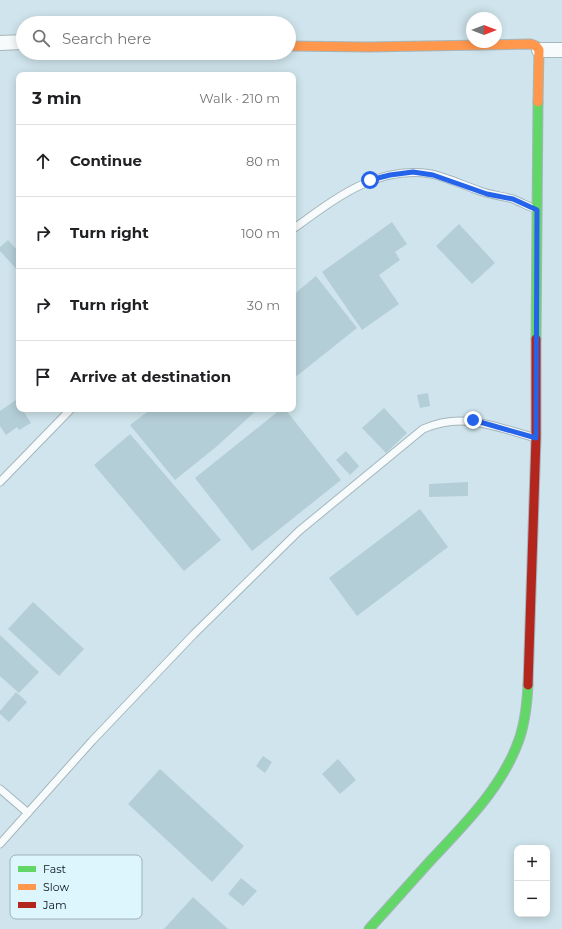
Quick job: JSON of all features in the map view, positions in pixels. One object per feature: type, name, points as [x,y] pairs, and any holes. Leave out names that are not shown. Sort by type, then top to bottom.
[{"type":"street","points":[[0,43],[16,42]]},
{"type":"street","points":[[296,46],[368,47],[524,43],[537,46],[540,50],[537,210],[536,438],[529,679],[526,709],[517,744],[508,764],[495,784],[465,824],[369,929]]},
{"type":"street","points":[[540,50],[562,50]]},
{"type":"lane","points":[[296,228],[336,198],[370,180],[390,175],[413,172],[433,175],[487,194],[513,199],[537,210]]},
{"type":"lane","points":[[0,482],[68,412]]},
{"type":"lane","points":[[0,844],[92,741],[188,640],[299,531],[422,429],[436,423],[473,420],[536,438]]},
{"type":"lane","points":[[0,789],[28,813]]},
{"type":"building","points":[[392,222],[407,244],[395,252],[400,260],[379,275],[399,304],[362,330],[322,272]]},
{"type":"building","points":[[459,224],[495,263],[472,284],[436,246]]},
{"type":"building","points":[[8,240],[16,249],[16,269],[0,251],[0,247]]},
{"type":"building","points":[[316,276],[357,328],[296,377],[296,293]]},
{"type":"building","points":[[428,393],[430,406],[420,408],[417,395]]},
{"type":"building","points":[[16,400],[16,412],[24,412],[31,423],[19,430],[17,427],[6,435],[0,426],[0,411]]},
{"type":"building","points":[[384,408],[407,433],[386,453],[362,428]]},
{"type":"building","points":[[147,412],[255,412],[216,447],[175,480],[130,425]]},
{"type":"building","points":[[277,412],[287,412],[341,480],[252,551],[195,478]]},
{"type":"building","points":[[130,434],[221,540],[184,571],[94,465]]},
{"type":"building","points":[[346,451],[359,466],[350,475],[336,460]]},
{"type":"building","points":[[468,482],[468,496],[429,497],[429,484]]},
{"type":"building","points":[[420,509],[448,547],[357,616],[329,578]]},
{"type":"building","points":[[33,602],[84,649],[59,676],[8,629]]},
{"type":"building","points":[[0,635],[39,672],[19,693],[0,676]]},
{"type":"building","points":[[16,692],[27,702],[9,722],[0,714],[0,711]]},
{"type":"building","points":[[263,756],[272,762],[265,773],[256,766]]},
{"type":"building","points":[[338,759],[356,780],[340,794],[322,774]]},
{"type":"building","points":[[160,769],[244,846],[212,882],[128,804]]},
{"type":"building","points":[[241,878],[257,891],[243,906],[228,894]]},
{"type":"building","points":[[193,897],[228,929],[164,929]]},
{"type":"traffic: fast","points":[[536,339],[538,102]]},
{"type":"traffic: fast","points":[[369,929],[468,820],[501,777],[510,761],[522,730],[528,685]]},
{"type":"traffic: slow","points":[[296,46],[368,47],[531,44],[536,46],[539,50],[538,102]]},
{"type":"traffic: jam","points":[[528,685],[536,438],[536,339]]},
{"type":"route","points":[[370,180],[390,175],[413,172],[433,175],[487,194],[513,199],[537,210],[536,438],[473,420]]}]
